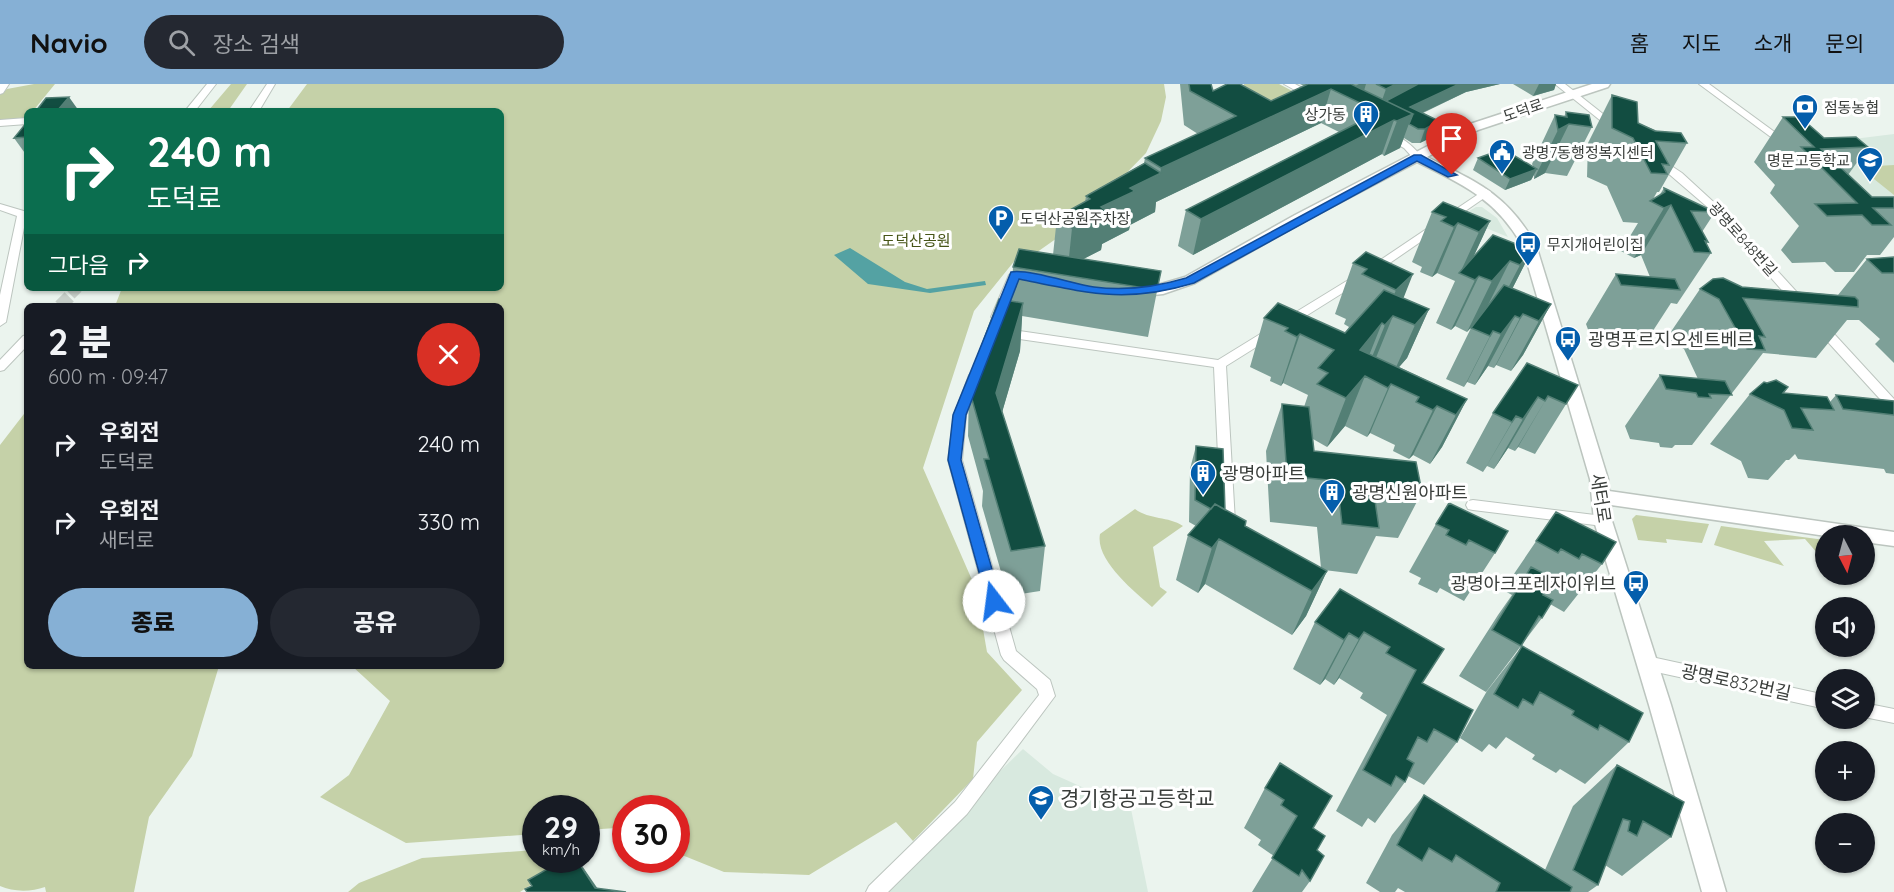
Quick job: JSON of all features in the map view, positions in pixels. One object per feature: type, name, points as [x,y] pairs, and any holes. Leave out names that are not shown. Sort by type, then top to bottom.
[{"type":"street","points":[[0,91],[5,84]]},
{"type":"street","points":[[192,108],[212,84]]},
{"type":"street","points":[[256,108],[271,84]]},
{"type":"street","points":[[1288,84],[1308,94],[1318,94]]},
{"type":"street","points":[[1559,84],[1608,120],[1622,135]]},
{"type":"street","name":"도덕로","points":[[1116,292],[1163,288],[1190,280],[1474,128],[1571,93],[1604,84]]},
{"type":"street","points":[[1703,84],[1796,151]]},
{"type":"street","points":[[0,123],[24,121]]},
{"type":"street","points":[[1378,131],[1407,147],[1417,157]]},
{"type":"street","name":"광명로848번길","points":[[1650,155],[1682,177],[1703,196],[1894,407]]},
{"type":"street","name":"새터로","points":[[1417,157],[1486,192],[1511,214],[1529,245],[1599,479],[1603,521],[1714,892]]},
{"type":"street","points":[[1020,276],[992,330],[1220,364],[1380,265],[1486,192]]},
{"type":"street","points":[[0,207],[24,213]]},
{"type":"street","points":[[0,322],[24,217]]},
{"type":"street","points":[[0,367],[24,342]]},
{"type":"street","points":[[875,892],[962,808],[1047,696],[1044,685],[1009,655],[955,460],[960,415],[980,362]]},
{"type":"street","points":[[1220,364],[1228,522]]},
{"type":"street","points":[[1599,496],[1894,539]]},
{"type":"street","points":[[1473,505],[1603,521]]},
{"type":"street","name":"광명로832번길","points":[[1647,663],[1815,700]]},
{"type":"street","points":[[1875,712],[1894,716]]},
{"type":"shaded area","name":"명문고등학교","points":[[1894,134],[1894,220],[1797,146]]},
{"type":"shaded area","points":[[1476,207],[1482,207],[1497,218],[1508,237],[1459,217]]},
{"type":"shaded area","name":"경기항공고등학교","points":[[1023,749],[1053,774],[1131,809],[1148,892],[875,892]]},
{"type":"green space","points":[[34,84],[55,84],[35,108],[24,108],[24,119],[0,123],[0,95],[7,89]]},
{"type":"green space","points":[[231,84],[247,84],[230,108],[211,108]]},
{"type":"green space","name":"도덕산공원","points":[[307,84],[1164,84],[1166,97],[1161,121],[1146,153],[1077,224],[1033,255],[1016,259],[974,311],[923,468],[976,589],[987,652],[1022,690],[977,742],[973,779],[913,841],[896,822],[809,875],[724,872],[690,858],[690,795],[612,795],[612,828],[600,829],[600,795],[522,795],[522,835],[406,843],[320,797],[349,775],[390,701],[355,669],[504,669],[504,303],[116,303],[121,291],[504,291],[504,108],[289,108]]},
{"type":"green space","points":[[1244,84],[1279,84],[1298,94],[1246,111]]},
{"type":"green space","points":[[1894,165],[1894,195],[1859,167]]},
{"type":"green space","points":[[24,414],[24,669],[218,669],[192,756],[149,817],[134,892],[46,892],[45,887],[22,891],[0,886],[0,445]]},
{"type":"green space","points":[[1135,509],[1183,526],[1153,547],[1160,587],[1167,592],[1152,607],[1117,574],[1103,554],[1100,544],[1100,534]]},
{"type":"green space","points":[[1636,515],[1709,524],[1702,543],[1666,539],[1667,543],[1638,540],[1632,519]]},
{"type":"green space","points":[[1721,526],[1815,539],[1815,550],[1805,539],[1764,541],[1784,566],[1714,545]]},
{"type":"green space","points":[[522,851],[522,873],[549,873],[520,892],[348,892],[359,883],[422,858]]},
{"type":"water","points":[[850,248],[905,282],[927,289],[985,281],[986,285],[930,293],[868,284],[834,255]]},
{"type":"building","points":[[1189,84],[1211,84],[1213,91],[1227,84],[1240,84],[1271,101],[1308,84],[1351,84],[1413,114],[1397,121],[1394,120],[1201,219],[1186,210],[1379,112],[1331,89],[1161,168],[1145,158],[1236,116],[1190,91]]},
{"type":"building","points":[[1376,84],[1396,84],[1386,89]]},
{"type":"building","points":[[1418,84],[1459,84],[1410,107],[1439,121],[1425,129],[1418,129],[1409,124],[1413,114],[1386,101]]},
{"type":"building","points":[[1612,95],[1637,102],[1638,123],[1655,131],[1681,133],[1687,143],[1656,141],[1669,165],[1662,164],[1667,174],[1651,173],[1633,138],[1612,128]]},
{"type":"building","points":[[69,97],[60,108],[38,108],[46,98]]},
{"type":"building","points":[[1566,112],[1589,115],[1592,127],[1569,124],[1558,130],[1555,115],[1567,117]]},
{"type":"building","points":[[1783,117],[1800,117],[1824,138],[1856,137],[1868,147],[1821,149],[1872,197],[1894,197],[1894,208],[1873,208],[1891,225],[1872,225],[1862,215],[1827,216],[1815,204],[1857,203],[1801,147],[1814,147]]},
{"type":"building","points":[[24,126],[24,137],[14,138]]},
{"type":"building","points":[[1503,149],[1537,169],[1510,179],[1478,158]]},
{"type":"building","points":[[1145,163],[1161,173],[1130,188],[1135,191],[1101,207],[1106,211],[1072,228],[1057,217],[1090,199],[1086,196]]},
{"type":"building","points":[[1664,188],[1715,212],[1691,211],[1708,242],[1705,241],[1711,253],[1694,252],[1671,205],[1664,208],[1650,201],[1665,192]]},
{"type":"building","points":[[1443,202],[1490,221],[1479,232],[1458,223],[1454,227],[1441,221],[1446,217],[1432,212]]},
{"type":"building","points":[[1493,235],[1532,250],[1520,265],[1510,261],[1492,281],[1479,276],[1475,280],[1459,273]]},
{"type":"building","points":[[1019,249],[1161,271],[1157,290],[1013,267]]},
{"type":"building","points":[[1366,252],[1413,274],[1396,290],[1362,274],[1367,269],[1353,263]]},
{"type":"building","points":[[1894,257],[1894,273],[1882,273],[1867,259]]},
{"type":"building","points":[[1616,274],[1675,279],[1680,290],[1621,285]]},
{"type":"building","points":[[1723,278],[1742,287],[1855,297],[1858,300],[1858,307],[1743,298],[1765,337],[1759,336],[1765,350],[1747,349],[1719,299],[1700,289],[1713,279]]},
{"type":"building","points":[[1504,285],[1551,304],[1539,321],[1523,314],[1520,318],[1515,316],[1501,334],[1493,331],[1490,336],[1471,328]]},
{"type":"building","points":[[1384,290],[1429,309],[1415,325],[1393,316],[1385,325],[1382,323],[1360,350],[1467,399],[1456,415],[1437,406],[1433,410],[1416,402],[1419,397],[1391,384],[1388,388],[1365,376],[1346,398],[1317,384],[1328,373],[1318,368],[1334,350],[1300,334],[1297,337],[1285,331],[1288,328],[1264,318],[1278,303],[1345,333]]},
{"type":"building","points":[[999,299],[1023,303],[996,393],[1045,546],[1011,551],[984,459],[989,459],[969,389],[975,375],[971,374]]},
{"type":"building","points":[[1527,363],[1578,385],[1566,404],[1548,396],[1545,401],[1538,397],[1523,419],[1516,416],[1512,422],[1493,413]]},
{"type":"building","points":[[1660,375],[1725,381],[1732,395],[1709,394],[1711,398],[1698,397],[1696,393],[1666,389]]},
{"type":"building","points":[[1776,380],[1788,387],[1783,393],[1827,397],[1834,410],[1801,408],[1813,430],[1792,428],[1784,410],[1750,394],[1764,382]]},
{"type":"building","points":[[1836,395],[1894,401],[1894,415],[1843,409]]},
{"type":"building","points":[[1282,404],[1309,407],[1314,451],[1416,462],[1422,492],[1373,487],[1379,528],[1342,524],[1337,481],[1287,476]]},
{"type":"building","points":[[1196,446],[1223,449],[1225,510],[1215,504],[1211,509],[1195,500]]},
{"type":"building","points":[[1449,503],[1508,531],[1495,553],[1469,540],[1466,545],[1446,535],[1449,530],[1436,524]]},
{"type":"building","points":[[1215,504],[1246,521],[1245,526],[1327,571],[1312,591],[1219,539],[1212,548],[1188,535]]},
{"type":"building","points":[[1556,512],[1616,542],[1602,564],[1582,554],[1579,559],[1561,549],[1558,553],[1536,541]]},
{"type":"building","points":[[1531,567],[1553,578],[1543,595],[1553,600],[1542,618],[1539,616],[1521,646],[1492,630]]},
{"type":"building","points":[[1340,589],[1444,649],[1422,683],[1473,710],[1457,742],[1434,729],[1427,742],[1418,737],[1407,759],[1414,763],[1405,782],[1396,776],[1391,786],[1363,770],[1416,670],[1386,653],[1390,647],[1364,632],[1359,639],[1349,633],[1344,640],[1315,622]]},
{"type":"building","points":[[1522,646],[1643,713],[1629,742],[1600,725],[1598,730],[1572,715],[1574,711],[1540,692],[1533,705],[1523,699],[1518,708],[1494,694]]},
{"type":"building","points":[[1280,763],[1332,796],[1313,828],[1325,836],[1317,850],[1324,856],[1310,881],[1302,870],[1299,876],[1272,858],[1297,816],[1281,805],[1284,800],[1265,788]]},
{"type":"building","points":[[1617,765],[1684,802],[1671,837],[1643,821],[1637,836],[1628,831],[1630,821],[1623,819],[1598,885],[1573,870]]},
{"type":"building","points":[[1424,795],[1572,887],[1570,892],[1496,892],[1500,883],[1456,855],[1452,862],[1429,848],[1422,861],[1397,845]]},
{"type":"building","points":[[540,873],[585,873],[595,888],[626,892],[527,892],[525,889],[532,886],[528,880]]},
{"type":"tunnel","points":[[63,303],[75,291]]},
{"type":"place","name":"점동농협","points":[[1805,130]]},
{"type":"place","name":"상가동","points":[[1366,137]]},
{"type":"place","name":"광명7동행정복지센터","points":[[1502,175]]},
{"type":"place","name":"명문고등학교","points":[[1870,183]]},
{"type":"place","name":"도덕산공원주차장","points":[[1001,241]]},
{"type":"place","name":"무지개어린이집","points":[[1528,267]]},
{"type":"place","name":"광명푸르지오센트베르","points":[[1568,362]]},
{"type":"place","name":"광명아파트","points":[[1203,496]]},
{"type":"place","name":"광명신원아파트","points":[[1332,515]]},
{"type":"place","name":"광명아크포레자이위브","points":[[1636,606]]},
{"type":"place","name":"경기항공고등학교","points":[[1041,821]]},
{"type":"route","points":[[994,601],[955,460],[960,415],[1015,275],[1094,290],[1127,292],[1163,288],[1190,280],[1300,218],[1417,157],[1452,175]]}]
